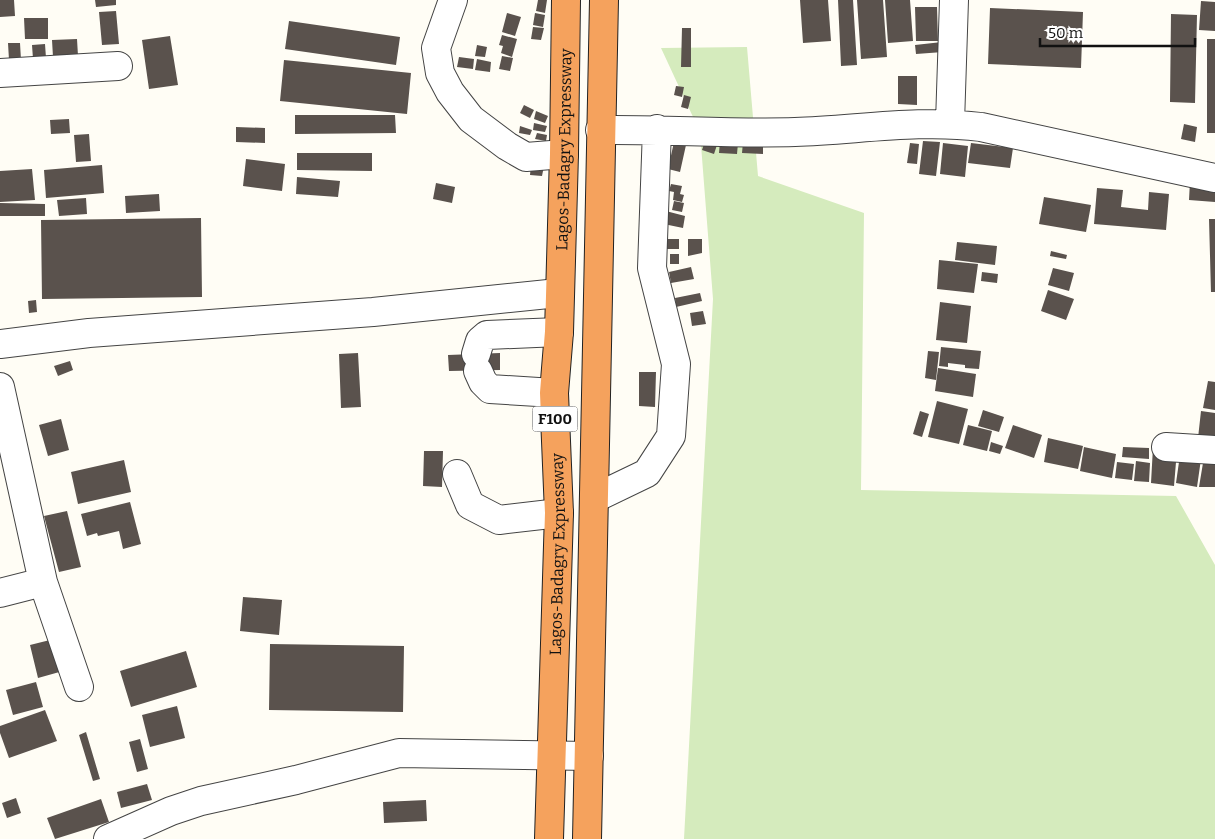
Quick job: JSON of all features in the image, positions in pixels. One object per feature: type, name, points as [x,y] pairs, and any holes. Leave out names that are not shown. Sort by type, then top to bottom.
[{"type":"highway","name":"Lagos-Badagry Expressway","points":[[549,839],[559,513],[554,393],[564,154],[566,0]]},
{"type":"highway","name":"F100","points":[[587,839],[604,0]]},
{"type":"street","points":[[453,0],[436,48],[440,73],[450,92],[471,119],[507,146],[526,156],[564,154]]},
{"type":"street","points":[[950,122],[954,0]]},
{"type":"street","points":[[0,73],[118,66]]},
{"type":"street","points":[[600,130],[657,129],[794,132],[950,122],[981,127],[1215,178]]},
{"type":"street","points":[[595,498],[647,473],[671,436],[676,364],[652,268],[657,129]]},
{"type":"street","points":[[0,344],[89,333],[373,312],[558,293]]},
{"type":"street","points":[[554,393],[490,389],[483,382],[477,362],[480,341],[487,335],[558,332]]},
{"type":"street","points":[[0,387],[42,582],[79,687]]},
{"type":"street","points":[[1166,447],[1215,450]]},
{"type":"street","points":[[457,474],[470,505],[499,520],[559,513]]},
{"type":"street","points":[[0,593],[42,582]]},
{"type":"street","points":[[108,839],[171,811],[201,801],[296,780],[399,753],[589,756]]},
{"type":"green space","points":[[747,47],[758,176],[864,213],[861,490],[1176,496],[1215,565],[1215,839],[684,839],[713,299],[700,132],[661,48]]},
{"type":"building","points":[[0,0],[14,0],[15,16],[0,17]]},
{"type":"building","points":[[95,0],[116,0],[116,5],[96,7]]},
{"type":"building","points":[[538,0],[547,0],[545,13],[536,11]]},
{"type":"building","points":[[800,0],[828,0],[831,41],[803,43]]},
{"type":"building","points":[[838,0],[853,0],[857,65],[841,66]]},
{"type":"building","points":[[857,0],[883,0],[887,57],[861,59]]},
{"type":"building","points":[[885,0],[910,0],[913,41],[888,43]]},
{"type":"building","points":[[1201,1],[1215,2],[1215,31],[1199,30]]},
{"type":"building","points":[[915,7],[937,7],[938,41],[916,41]]},
{"type":"building","points":[[990,8],[1083,12],[1081,68],[988,64]]},
{"type":"building","points":[[116,11],[119,44],[102,45],[99,12]]},
{"type":"building","points":[[507,13],[521,17],[515,36],[502,32]]},
{"type":"building","points":[[535,13],[545,15],[543,27],[533,25]]},
{"type":"building","points":[[1171,14],[1197,15],[1195,103],[1170,102]]},
{"type":"building","points":[[24,18],[48,18],[48,39],[25,39]]},
{"type":"building","points":[[289,21],[400,37],[396,65],[285,49]]},
{"type":"building","points":[[533,27],[544,28],[541,40],[531,39]]},
{"type":"building","points":[[682,28],[691,28],[691,67],[681,67]]},
{"type":"building","points":[[502,35],[517,39],[512,57],[501,53],[503,46],[499,45]]},
{"type":"building","points":[[170,36],[178,85],[149,89],[142,40]]},
{"type":"building","points":[[77,39],[78,56],[53,57],[52,40]]},
{"type":"building","points":[[1207,39],[1215,39],[1215,133],[1207,133]]},
{"type":"building","points":[[942,42],[943,52],[916,54],[915,45]]},
{"type":"building","points":[[8,43],[20,43],[21,60],[9,60]]},
{"type":"building","points":[[45,44],[46,58],[33,59],[32,45]]},
{"type":"building","points":[[477,45],[487,47],[485,57],[475,56]]},
{"type":"building","points":[[502,56],[513,58],[510,71],[499,69]]},
{"type":"building","points":[[459,57],[474,59],[473,69],[457,67]]},
{"type":"building","points":[[477,59],[491,62],[490,72],[475,70]]},
{"type":"building","points":[[284,60],[411,73],[407,114],[280,101]]},
{"type":"building","points":[[898,76],[917,76],[917,105],[898,104]]},
{"type":"building","points":[[676,86],[684,87],[682,97],[674,95]]},
{"type":"building","points":[[684,95],[691,97],[688,109],[681,107]]},
{"type":"building","points":[[524,105],[534,110],[530,118],[520,113]]},
{"type":"building","points":[[536,111],[548,116],[545,123],[534,119]]},
{"type":"building","points":[[295,115],[395,115],[396,133],[295,134]]},
{"type":"building","points":[[69,119],[70,133],[51,134],[50,120]]},
{"type":"building","points":[[534,123],[547,126],[545,132],[533,130]]},
{"type":"building","points":[[1184,124],[1197,127],[1195,142],[1181,139]]},
{"type":"building","points":[[520,126],[532,130],[530,135],[519,133]]},
{"type":"building","points":[[236,127],[265,128],[265,143],[236,142]]},
{"type":"building","points":[[537,133],[547,135],[546,141],[535,139]]},
{"type":"building","points":[[89,134],[91,161],[76,162],[74,135]]},
{"type":"building","points":[[707,135],[719,139],[714,154],[702,150]]},
{"type":"building","points":[[720,141],[738,143],[737,154],[719,153]]},
{"type":"building","points":[[923,141],[940,142],[936,176],[919,174]]},
{"type":"building","points":[[674,142],[686,145],[680,172],[668,169]]},
{"type":"building","points":[[743,142],[763,143],[763,154],[742,153]]},
{"type":"building","points":[[910,143],[919,144],[917,164],[907,163]]},
{"type":"building","points":[[943,143],[968,146],[965,177],[940,174]]},
{"type":"building","points":[[971,143],[1013,148],[1010,168],[968,163]]},
{"type":"building","points":[[297,153],[372,153],[372,171],[297,170]]},
{"type":"building","points":[[246,159],[285,164],[282,191],[243,186]]},
{"type":"building","points":[[531,164],[544,166],[542,176],[530,175]]},
{"type":"building","points":[[102,165],[104,193],[46,198],[44,170]]},
{"type":"building","points":[[32,169],[35,200],[0,202],[0,171]]},
{"type":"building","points":[[297,177],[340,181],[338,197],[296,194]]},
{"type":"building","points":[[1190,181],[1215,184],[1215,202],[1189,200]]},
{"type":"building","points":[[436,183],[455,187],[452,203],[433,199]]},
{"type":"building","points":[[671,184],[682,186],[680,194],[684,195],[682,202],[673,200],[674,192],[669,191]]},
{"type":"building","points":[[1097,188],[1123,190],[1121,207],[1148,210],[1149,192],[1169,194],[1166,230],[1094,224]]},
{"type":"building","points":[[159,194],[160,211],[126,213],[125,196]]},
{"type":"building","points":[[1044,197],[1091,205],[1086,232],[1039,224]]},
{"type":"building","points":[[86,198],[87,214],[59,216],[57,200]]},
{"type":"building","points":[[674,201],[684,203],[682,212],[672,210]]},
{"type":"building","points":[[0,203],[45,204],[45,216],[0,216]]},
{"type":"building","points":[[662,210],[685,216],[683,228],[659,223]]},
{"type":"building","points":[[201,218],[202,297],[42,299],[41,220]]},
{"type":"building","points":[[1209,219],[1215,219],[1215,292],[1211,292]]},
{"type":"building","points":[[663,239],[679,239],[679,249],[663,249]]},
{"type":"building","points":[[688,239],[702,239],[702,253],[688,256]]},
{"type":"building","points":[[957,242],[997,246],[995,265],[955,260]]},
{"type":"building","points":[[1051,251],[1067,255],[1066,259],[1050,256]]},
{"type":"building","points":[[670,254],[679,254],[679,264],[670,264]]},
{"type":"building","points":[[939,260],[978,264],[974,293],[937,289]]},
{"type":"building","points":[[691,267],[694,279],[671,283],[669,272]]},
{"type":"building","points":[[1053,268],[1074,273],[1069,291],[1048,285]]},
{"type":"building","points":[[982,272],[998,274],[997,283],[981,281]]},
{"type":"building","points":[[1048,290],[1074,299],[1066,320],[1041,311]]},
{"type":"building","points":[[700,293],[702,301],[676,307],[675,298]]},
{"type":"building","points":[[36,300],[37,312],[29,313],[28,301]]},
{"type":"building","points":[[940,302],[971,306],[967,343],[936,340]]},
{"type":"building","points":[[703,311],[706,324],[692,326],[690,313]]},
{"type":"building","points":[[941,347],[981,351],[979,369],[965,368],[965,365],[948,363],[948,367],[939,366]]},
{"type":"building","points":[[928,351],[939,352],[936,380],[925,378]]},
{"type":"building","points":[[358,353],[361,407],[341,408],[339,354]]},
{"type":"building","points":[[500,353],[500,370],[449,371],[448,355]]},
{"type":"building","points":[[70,361],[73,370],[58,376],[54,366]]},
{"type":"building","points":[[938,368],[976,374],[973,397],[935,391]]},
{"type":"building","points":[[639,372],[656,372],[655,407],[639,406]]},
{"type":"building","points":[[1208,381],[1215,382],[1215,410],[1203,408]]},
{"type":"building","points":[[937,401],[968,409],[959,444],[928,437]]},
{"type":"building","points":[[983,410],[1004,417],[999,432],[978,426]]},
{"type":"building","points":[[920,411],[929,414],[922,437],[913,434]]},
{"type":"building","points":[[1201,411],[1215,413],[1215,440],[1198,438]]},
{"type":"building","points":[[61,419],[69,450],[48,456],[39,425]]},
{"type":"building","points":[[968,425],[992,431],[987,451],[963,445]]},
{"type":"building","points":[[1013,425],[1042,435],[1034,458],[1005,448]]},
{"type":"building","points":[[1048,438],[1083,446],[1078,469],[1044,462]]},
{"type":"building","points":[[991,442],[1003,446],[1000,454],[989,451]]},
{"type":"building","points":[[1084,447],[1116,454],[1112,478],[1080,471]]},
{"type":"building","points":[[1123,447],[1149,448],[1149,459],[1122,457]]},
{"type":"building","points":[[1153,447],[1177,450],[1174,486],[1151,483]]},
{"type":"building","points":[[424,451],[443,451],[442,487],[423,486]]},
{"type":"building","points":[[1180,455],[1201,459],[1197,487],[1176,483]]},
{"type":"building","points":[[1204,457],[1215,458],[1215,487],[1199,487]]},
{"type":"building","points":[[124,460],[131,492],[78,504],[71,472]]},
{"type":"building","points":[[1136,461],[1150,463],[1149,482],[1134,481]]},
{"type":"building","points":[[1117,462],[1134,464],[1132,480],[1115,478]]},
{"type":"building","points":[[130,502],[141,544],[123,549],[119,531],[98,536],[97,533],[87,536],[81,514]]},
{"type":"building","points":[[67,511],[81,567],[59,572],[44,516]]},
{"type":"building","points":[[243,597],[282,600],[279,635],[240,631]]},
{"type":"building","points":[[54,639],[63,671],[38,678],[30,645]]},
{"type":"building","points":[[270,644],[404,646],[403,712],[269,710]]},
{"type":"building","points":[[186,651],[197,687],[131,707],[120,671]]},
{"type":"building","points":[[36,682],[43,707],[13,715],[6,690]]},
{"type":"building","points":[[177,706],[185,738],[150,747],[142,715]]},
{"type":"building","points":[[45,710],[57,741],[9,758],[0,733],[0,726]]},
{"type":"building","points":[[86,732],[100,779],[93,781],[79,735]]},
{"type":"building","points":[[140,739],[148,769],[137,772],[129,742]]},
{"type":"building","points":[[147,784],[152,800],[121,808],[117,792]]},
{"type":"building","points":[[16,798],[21,813],[7,818],[2,803]]},
{"type":"building","points":[[101,799],[109,822],[55,839],[47,818]]},
{"type":"building","points":[[426,800],[427,821],[384,823],[383,802]]}]
